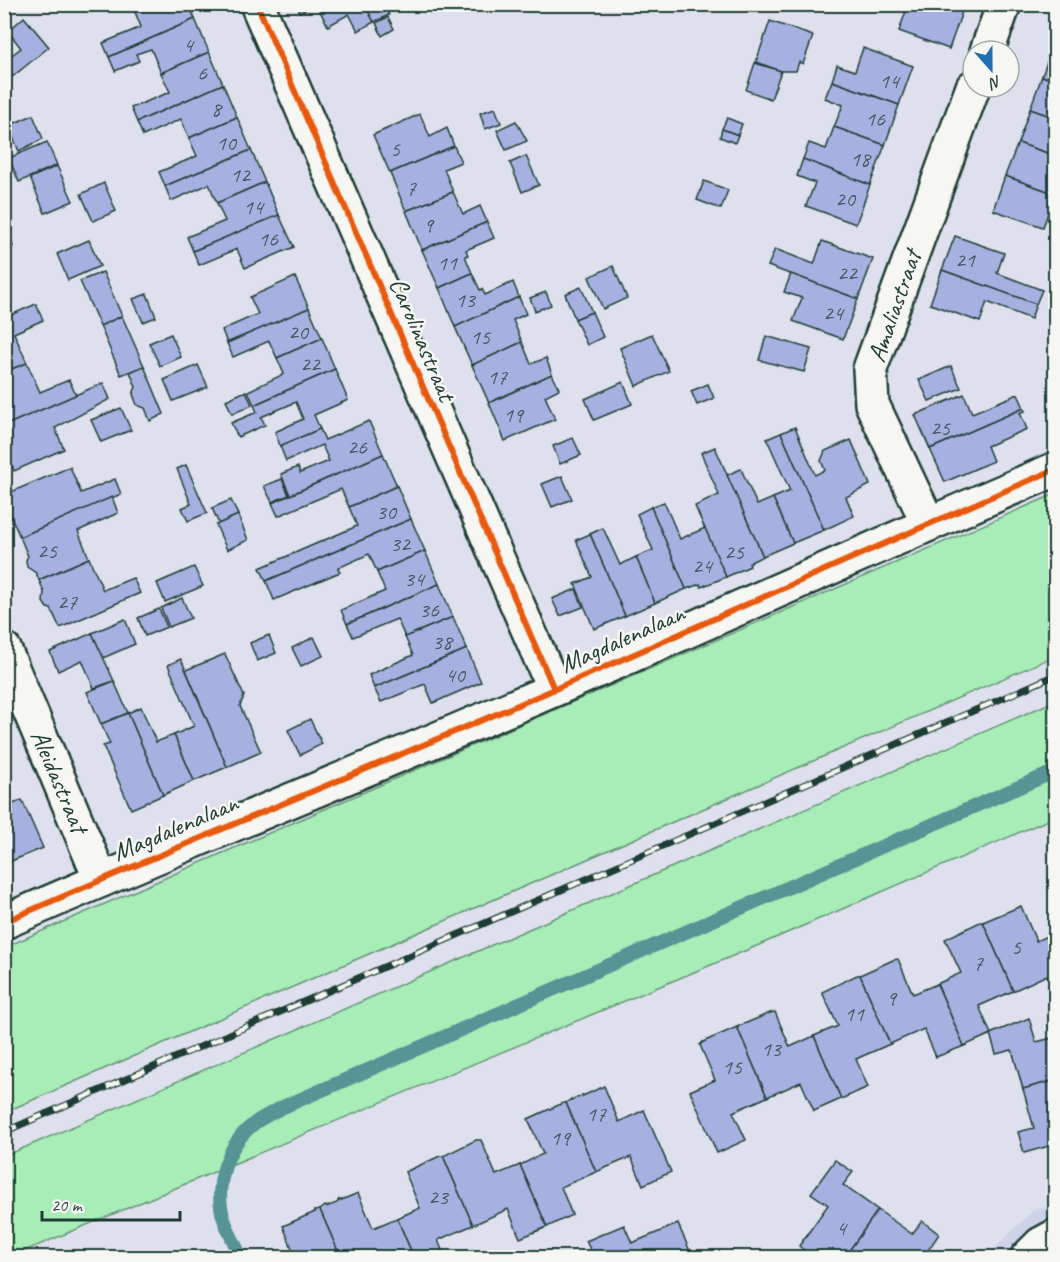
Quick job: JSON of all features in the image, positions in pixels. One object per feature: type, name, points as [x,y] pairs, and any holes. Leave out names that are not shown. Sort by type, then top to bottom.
[{"type":"street","name":"Carolinastraat","points":[[257,4],[554,689]]},
{"type":"street","points":[[991,39],[1004,4]]},
{"type":"street","name":"Amaliastraat","points":[[928,523],[872,404],[870,369],[970,99]]},
{"type":"street","name":"Magdalenalaan","points":[[4,922],[554,689],[928,523],[1056,469]]},
{"type":"street","name":"Aleidastraat","points":[[4,649],[101,880]]},
{"type":"street","points":[[1027,1257],[1041,1244],[1056,1236]]},
{"type":"shaded area","points":[[1055,1205],[1055,1257],[985,1258],[1032,1211]]},
{"type":"green space","points":[[1055,494],[1055,656],[5,1112],[5,947]]},
{"type":"green space","points":[[1055,701],[1055,817],[759,945],[10,1257],[5,1257],[5,1156]]},
{"type":"building","points":[[139,4],[189,4],[195,19],[109,57],[103,43],[141,27],[133,7]]},
{"type":"building","points":[[296,4],[316,4],[316,5],[300,12]]},
{"type":"building","points":[[316,4],[364,4],[374,22],[358,31],[349,14],[328,26]]},
{"type":"building","points":[[364,4],[384,4],[389,15],[374,22]]},
{"type":"building","points":[[895,4],[950,4],[963,9],[949,49],[899,31],[907,8]]},
{"type":"building","points":[[950,4],[965,4],[963,9]]},
{"type":"building","points":[[24,17],[49,47],[6,82],[4,80],[4,61],[21,48],[8,31]]},
{"type":"building","points":[[388,17],[394,29],[382,36],[376,23]]},
{"type":"building","points":[[195,19],[209,52],[161,73],[151,49],[136,54],[139,61],[115,71],[109,57]]},
{"type":"building","points":[[770,21],[813,36],[803,64],[799,62],[796,71],[781,71],[756,62]]},
{"type":"building","points":[[1054,42],[1056,42],[1056,81],[1042,76]]},
{"type":"building","points":[[863,48],[913,66],[899,105],[832,81],[837,65],[855,71]]},
{"type":"building","points":[[209,52],[223,84],[137,122],[131,108],[170,92],[161,73]]},
{"type":"building","points":[[755,63],[781,71],[771,99],[746,90]]},
{"type":"building","points":[[1042,76],[1056,81],[1056,118],[1030,109]]},
{"type":"building","points":[[832,81],[899,105],[885,145],[834,127],[843,105],[825,98]]},
{"type":"building","points":[[223,84],[237,117],[189,138],[181,119],[143,136],[137,122]]},
{"type":"building","points":[[495,108],[501,123],[485,129],[480,113]]},
{"type":"building","points":[[1030,109],[1056,118],[1056,156],[1018,143]]},
{"type":"building","points":[[420,114],[430,137],[447,128],[454,146],[390,173],[373,135]]},
{"type":"building","points":[[33,115],[43,139],[19,151],[8,126]]},
{"type":"building","points":[[237,117],[251,150],[165,186],[159,172],[197,156],[189,138]]},
{"type":"building","points":[[727,118],[742,124],[738,135],[722,129]]},
{"type":"building","points":[[516,121],[527,141],[506,150],[497,130]]},
{"type":"building","points":[[834,127],[885,145],[870,185],[803,159],[809,143],[826,149]]},
{"type":"building","points":[[722,129],[738,135],[735,143],[720,137]]},
{"type":"building","points":[[47,142],[57,165],[19,182],[9,158]]},
{"type":"building","points":[[1018,143],[1056,156],[1056,194],[1005,176]]},
{"type":"building","points":[[454,146],[461,162],[444,169],[453,192],[406,211],[390,173]]},
{"type":"building","points":[[251,150],[265,182],[217,203],[209,184],[171,201],[165,186]]},
{"type":"building","points":[[526,156],[539,185],[522,192],[510,163]]},
{"type":"building","points":[[803,159],[870,185],[856,224],[806,206],[815,183],[797,176]]},
{"type":"building","points":[[57,166],[73,201],[45,213],[30,178]]},
{"type":"building","points":[[1005,176],[1056,194],[1056,210],[1050,208],[1043,227],[993,210]]},
{"type":"building","points":[[704,181],[728,190],[721,209],[697,200]]},
{"type":"building","points":[[265,182],[279,215],[193,251],[187,237],[225,221],[217,203]]},
{"type":"building","points":[[104,183],[116,211],[93,221],[81,194]]},
{"type":"building","points":[[453,192],[463,214],[480,206],[487,222],[422,250],[406,211]]},
{"type":"building","points":[[279,215],[294,247],[245,268],[237,249],[199,265],[193,251]]},
{"type":"building","points":[[487,222],[494,238],[466,250],[468,255],[465,256],[472,273],[439,288],[422,250]]},
{"type":"building","points":[[4,229],[13,246],[4,249]]},
{"type":"building","points":[[955,236],[1004,253],[997,273],[1042,290],[1036,304],[942,270]]},
{"type":"building","points":[[89,240],[100,266],[68,280],[57,254]]},
{"type":"building","points":[[822,241],[873,259],[858,299],[768,266],[775,249],[814,264]]},
{"type":"building","points":[[613,266],[627,298],[603,309],[589,277]]},
{"type":"building","points":[[942,270],[1036,304],[1031,319],[987,302],[980,322],[930,304]]},
{"type":"building","points":[[103,272],[122,316],[100,326],[80,281]]},
{"type":"building","points":[[472,273],[485,295],[513,282],[519,297],[455,327],[439,288]]},
{"type":"building","points":[[791,274],[858,299],[843,339],[793,321],[802,298],[784,292]]},
{"type":"building","points":[[295,277],[309,308],[227,343],[222,330],[258,314],[250,297]]},
{"type":"building","points":[[581,287],[592,312],[575,319],[565,294]]},
{"type":"building","points":[[546,292],[551,305],[535,311],[530,298]]},
{"type":"building","points":[[147,294],[156,317],[143,322],[133,299]]},
{"type":"building","points":[[519,297],[526,314],[513,320],[522,342],[472,365],[455,327]]},
{"type":"building","points":[[36,304],[43,320],[14,333],[27,363],[4,372],[4,318]]},
{"type":"building","points":[[309,308],[322,338],[277,358],[269,341],[233,357],[227,343]]},
{"type":"building","points":[[592,312],[603,337],[587,345],[575,319]]},
{"type":"building","points":[[122,316],[144,366],[121,375],[100,326]]},
{"type":"building","points":[[171,334],[181,357],[160,366],[149,343]]},
{"type":"building","points":[[652,334],[669,371],[636,386],[620,348]]},
{"type":"building","points":[[766,336],[811,349],[804,372],[759,360]]},
{"type":"building","points":[[322,338],[335,369],[254,405],[248,391],[284,374],[277,358]]},
{"type":"building","points":[[522,342],[531,364],[546,358],[552,374],[489,403],[472,365]]},
{"type":"building","points":[[27,363],[40,392],[69,380],[76,395],[4,426],[4,372]]},
{"type":"building","points":[[198,365],[208,387],[173,401],[164,380]]},
{"type":"building","points":[[144,366],[164,414],[150,421],[145,408],[137,405],[133,394],[136,387],[130,372]]},
{"type":"building","points":[[951,366],[961,388],[929,401],[919,380]]},
{"type":"building","points":[[335,369],[348,400],[314,415],[320,429],[280,446],[275,432],[303,419],[296,402],[261,417],[265,425],[238,437],[231,423],[257,412],[254,405]]},
{"type":"building","points":[[552,374],[559,389],[545,396],[555,419],[505,441],[489,403]]},
{"type":"building","points":[[623,382],[632,404],[594,420],[585,399]]},
{"type":"building","points":[[103,383],[110,399],[55,428],[64,449],[14,471],[12,465],[4,460],[4,426]]},
{"type":"building","points":[[708,384],[714,398],[697,405],[691,391]]},
{"type":"building","points":[[246,391],[252,405],[232,414],[226,400]]},
{"type":"building","points":[[964,394],[972,413],[1018,394],[1024,408],[930,449],[915,415]]},
{"type":"building","points":[[121,408],[131,430],[101,442],[91,420]]},
{"type":"building","points":[[1024,408],[1025,411],[1020,413],[1027,429],[987,446],[993,461],[945,482],[930,449]]},
{"type":"building","points":[[369,421],[383,454],[290,495],[281,474],[298,467],[300,473],[329,461],[322,445],[286,461],[280,446],[320,429],[325,440]]},
{"type":"building","points":[[795,427],[815,475],[825,470],[821,461],[825,451],[851,440],[870,485],[846,497],[854,516],[824,530],[781,433]]},
{"type":"building","points":[[781,433],[824,530],[793,543],[773,498],[790,491],[767,439]]},
{"type":"building","points":[[573,438],[581,455],[560,464],[553,446]]},
{"type":"building","points":[[715,447],[763,556],[749,563],[750,566],[726,577],[695,506],[719,495],[701,453]]},
{"type":"building","points":[[383,454],[397,486],[349,507],[341,489],[278,516],[272,503]]},
{"type":"building","points":[[186,465],[207,513],[188,521],[182,508],[191,504],[177,469]]},
{"type":"building","points":[[70,467],[81,493],[115,479],[121,494],[20,537],[12,519],[4,513],[4,495]]},
{"type":"building","points":[[741,469],[757,505],[773,498],[793,543],[763,556],[727,475]]},
{"type":"building","points":[[562,476],[572,499],[552,507],[542,484]]},
{"type":"building","points":[[282,479],[289,495],[272,502],[264,486]]},
{"type":"building","points":[[397,486],[411,519],[266,581],[260,568],[357,526],[349,507]]},
{"type":"building","points":[[112,497],[118,513],[78,531],[89,558],[39,580],[36,573],[27,567],[28,556],[20,537]]},
{"type":"building","points":[[231,500],[238,515],[219,524],[212,508]]},
{"type":"building","points":[[664,502],[680,539],[705,528],[726,577],[701,587],[700,584],[686,589],[651,507]]},
{"type":"building","points":[[651,507],[686,589],[655,603],[636,557],[653,550],[637,514]]},
{"type":"building","points":[[238,515],[248,540],[227,550],[216,525]]},
{"type":"building","points":[[411,519],[425,551],[377,572],[369,554],[338,568],[340,572],[274,600],[266,581]]},
{"type":"building","points":[[603,528],[620,565],[636,557],[655,603],[625,616],[590,534]]},
{"type":"building","points":[[590,534],[625,616],[594,629],[575,584],[592,577],[576,540]]},
{"type":"building","points":[[425,551],[439,584],[347,624],[341,610],[385,591],[377,572]]},
{"type":"building","points":[[89,558],[103,590],[133,578],[140,593],[60,628],[51,609],[47,608],[43,602],[44,592],[39,580]]},
{"type":"building","points":[[194,567],[203,586],[165,602],[157,583]]},
{"type":"building","points":[[439,584],[453,617],[405,637],[397,619],[353,637],[347,624]]},
{"type":"building","points":[[576,589],[583,607],[560,616],[552,599]]},
{"type":"building","points":[[182,598],[191,618],[169,627],[161,608]]},
{"type":"building","points":[[159,609],[167,627],[145,636],[138,618]]},
{"type":"building","points":[[453,617],[467,649],[374,688],[369,675],[413,655],[405,637]]},
{"type":"building","points":[[125,619],[135,644],[103,658],[92,633]]},
{"type":"building","points":[[92,633],[114,681],[94,688],[82,660],[58,671],[50,652]]},
{"type":"building","points":[[269,635],[276,653],[257,661],[250,643]]},
{"type":"building","points":[[314,637],[323,656],[301,666],[292,648]]},
{"type":"building","points":[[467,649],[481,682],[433,703],[425,684],[381,702],[374,688]]},
{"type":"building","points":[[225,654],[244,696],[240,706],[261,752],[227,767],[186,670]]},
{"type":"building","points":[[181,659],[227,767],[194,781],[174,735],[194,726],[168,665]]},
{"type":"building","points":[[114,681],[128,713],[101,724],[87,692]]},
{"type":"building","points":[[141,707],[156,742],[174,735],[194,781],[163,795],[128,713]]},
{"type":"building","points":[[128,713],[163,795],[131,809],[103,746],[110,744],[101,724]]},
{"type":"building","points":[[310,719],[322,744],[300,755],[288,730]]},
{"type":"building","points":[[22,800],[43,848],[9,862],[4,851],[4,808]]},
{"type":"building","points":[[1021,906],[1036,941],[1056,932],[1056,996],[1047,975],[1013,991],[983,922]]},
{"type":"building","points":[[983,922],[1013,991],[979,1006],[991,1034],[964,1046],[937,984],[961,973],[945,939]]},
{"type":"building","points":[[898,959],[913,994],[937,984],[964,1046],[936,1057],[924,1029],[890,1044],[860,975]]},
{"type":"building","points":[[860,975],[890,1044],[856,1059],[868,1087],[841,1099],[814,1036],[838,1026],[822,992]]},
{"type":"building","points":[[775,1012],[790,1047],[814,1036],[841,1099],[814,1111],[801,1082],[767,1097],[737,1027]]},
{"type":"building","points":[[1029,1018],[1036,1042],[1056,1037],[1056,1080],[1023,1089],[1012,1050],[996,1054],[990,1034]]},
{"type":"building","points":[[737,1027],[767,1097],[733,1112],[746,1140],[717,1153],[690,1091],[715,1080],[700,1045]]},
{"type":"building","points":[[1056,1080],[1056,1144],[1024,1153],[1018,1132],[1034,1128],[1023,1089]]},
{"type":"building","points":[[604,1086],[619,1122],[644,1110],[671,1172],[643,1185],[631,1157],[596,1172],[566,1103]]},
{"type":"building","points":[[566,1103],[596,1172],[561,1187],[572,1215],[547,1227],[520,1165],[543,1154],[528,1119]]},
{"type":"building","points":[[476,1140],[481,1140],[496,1175],[520,1165],[547,1227],[520,1238],[508,1209],[473,1225],[443,1156]]},
{"type":"building","points":[[443,1156],[473,1225],[438,1240],[445,1258],[414,1258],[397,1218],[420,1208],[405,1172]]},
{"type":"building","points":[[835,1160],[853,1172],[843,1185],[878,1210],[844,1258],[813,1258],[799,1246],[828,1205],[811,1193]]},
{"type":"building","points":[[358,1193],[373,1228],[397,1218],[414,1258],[341,1258],[320,1210],[337,1203],[339,1199],[339,1201]]},
{"type":"building","points":[[320,1210],[341,1258],[296,1258],[283,1226]]},
{"type":"building","points":[[878,1210],[912,1234],[922,1221],[939,1234],[923,1258],[902,1258],[899,1255],[897,1258],[844,1258]]},
{"type":"building","points":[[678,1224],[693,1258],[594,1258],[586,1241],[624,1225],[632,1243]]},
{"type":"waterway","points":[[241,1258],[224,1219],[220,1193],[222,1180],[225,1166],[237,1142],[255,1123],[265,1117],[283,1107],[1056,771]]},
{"type":"railway","points":[[4,1132],[1056,675]]},
{"type":"cycle path","points":[[257,4],[554,689]]},
{"type":"cycle path","points":[[4,922],[555,689],[1056,469]]}]
